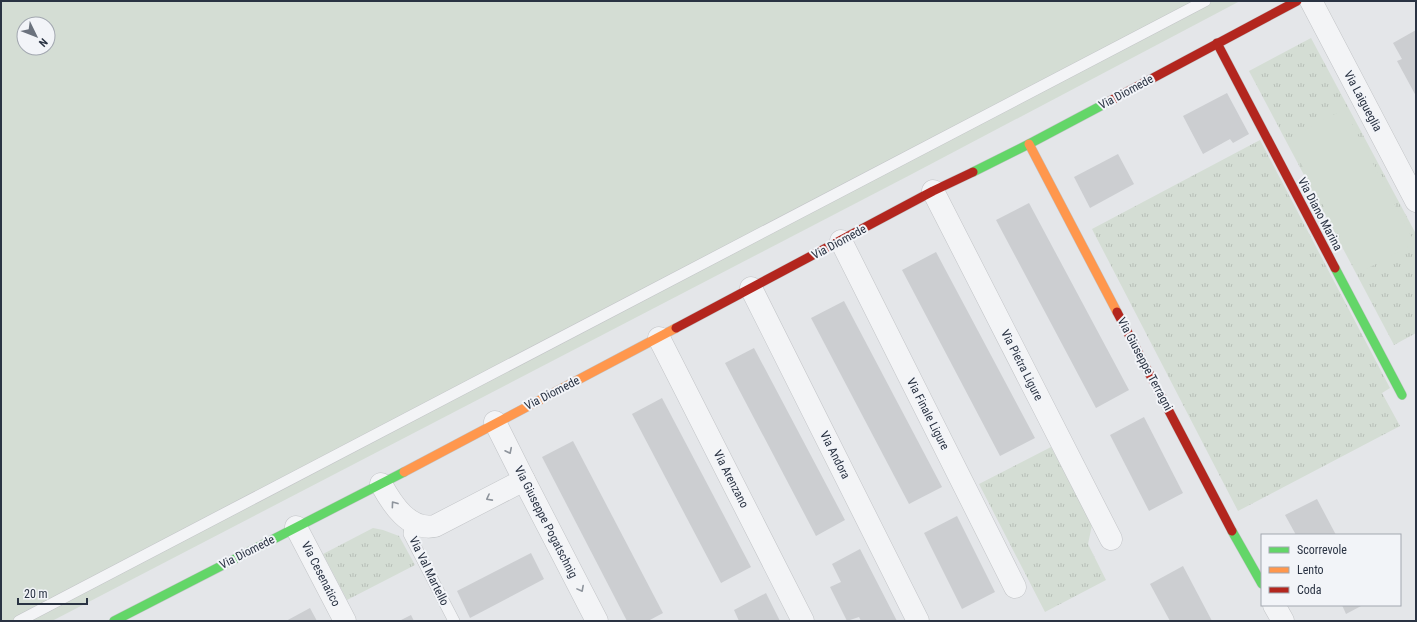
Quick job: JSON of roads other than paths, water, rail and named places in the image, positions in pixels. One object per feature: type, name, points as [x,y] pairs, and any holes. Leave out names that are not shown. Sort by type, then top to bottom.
[{"type":"street","name":"Via Diomede","points":[[114,621],[381,484],[495,422],[659,338],[933,191],[1029,144],[1297,1]]},
{"type":"street","name":"Via Laigueglia","points":[[1311,1],[1416,201]]},
{"type":"street","name":"Via Diano Marina","points":[[1216,43],[1402,395]]},
{"type":"street","name":"Via Giuseppe Terragni","points":[[1029,144],[1261,582]]},
{"type":"street","name":"Via Pietra Ligure","points":[[933,191],[1111,539]]},
{"type":"street","name":"Via Finale Ligure","points":[[841,241],[1015,587]]},
{"type":"street","name":"Via Andora","points":[[751,288],[918,621]]},
{"type":"street","name":"Via Arenzano","points":[[659,338],[803,621]]},
{"type":"street","name":"Via Giuseppe Pogatschnig","points":[[495,422],[597,621]]},
{"type":"street","points":[[381,484],[396,509],[419,526],[428,527],[435,526],[524,480]]},
{"type":"street","name":"Via Cesenatico","points":[[296,527],[345,621]]},
{"type":"street","points":[[1274,606],[1282,621]]},
{"type":"lane","points":[[19,621],[1205,1]]},
{"type":"lane","name":"Via Val Martello","points":[[411,521],[410,534],[454,621]]}]
